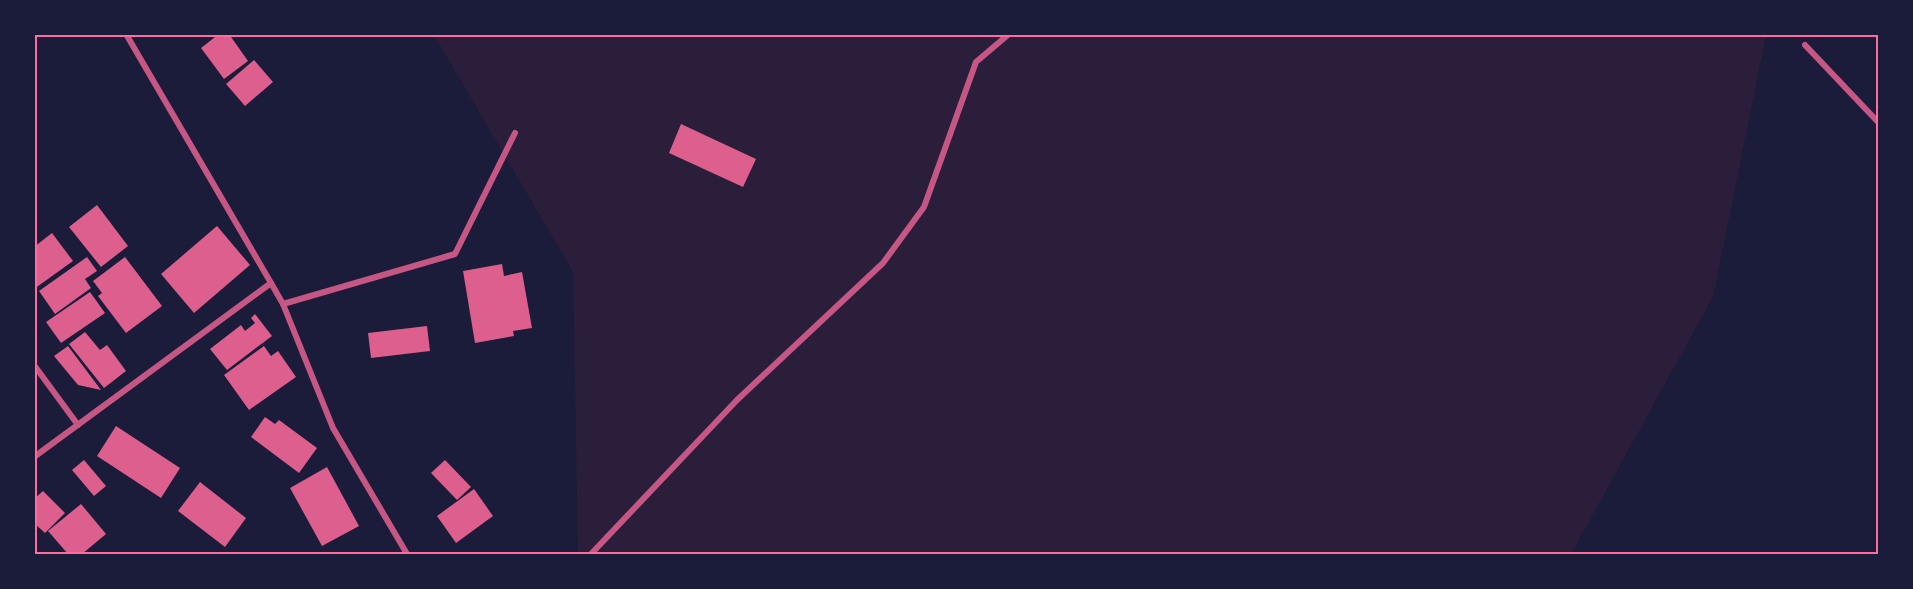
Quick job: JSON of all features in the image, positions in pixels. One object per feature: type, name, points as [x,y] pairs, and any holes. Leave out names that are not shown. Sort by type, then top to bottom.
[{"type":"street","points":[[126,34],[283,304],[333,428],[407,555]]},
{"type":"street","points":[[591,555],[736,400],[883,263],[924,207],[976,62],[1008,34]]},
{"type":"street","points":[[1805,45],[1878,122]]},
{"type":"street","points":[[283,304],[455,254],[515,133]]},
{"type":"street","points":[[34,457],[271,283]]},
{"type":"street","points":[[34,365],[78,424]]},
{"type":"shaded area","points":[[434,35],[1766,35],[1713,297],[1571,554],[578,554],[573,272]]},
{"type":"building","points":[[219,34],[229,34],[248,61],[224,79],[201,48]]},
{"type":"building","points":[[254,60],[273,82],[245,106],[226,84]]},
{"type":"building","points":[[681,124],[756,159],[743,187],[669,153]]},
{"type":"building","points":[[97,205],[128,246],[101,267],[69,227]]},
{"type":"building","points":[[217,226],[250,265],[194,313],[161,274]]},
{"type":"building","points":[[52,233],[73,261],[34,289],[34,247]]},
{"type":"building","points":[[87,257],[97,271],[85,279],[91,288],[55,314],[39,291]]},
{"type":"building","points":[[125,257],[162,306],[126,333],[98,296],[102,293],[93,281]]},
{"type":"building","points":[[502,264],[504,276],[522,272],[532,328],[513,331],[514,336],[475,343],[463,271]]},
{"type":"building","points":[[90,292],[105,313],[61,343],[46,322]]},
{"type":"building","points":[[255,314],[272,336],[227,370],[210,349],[241,325],[245,331],[255,323],[251,318]]},
{"type":"building","points":[[427,326],[430,351],[371,358],[368,333]]},
{"type":"building","points":[[85,332],[100,350],[107,345],[126,371],[104,388],[69,344]]},
{"type":"building","points":[[68,346],[101,390],[78,385],[54,356]]},
{"type":"building","points":[[264,346],[271,356],[278,351],[296,377],[249,410],[224,375]]},
{"type":"building","points":[[265,417],[275,424],[279,420],[317,448],[299,473],[251,437]]},
{"type":"building","points":[[116,426],[180,468],[161,498],[97,456]]},
{"type":"building","points":[[84,460],[106,486],[94,496],[72,470]]},
{"type":"building","points":[[445,460],[471,487],[457,500],[431,473]]},
{"type":"building","points":[[327,467],[359,526],[322,546],[290,488]]},
{"type":"building","points":[[200,482],[246,518],[225,547],[178,511]]},
{"type":"building","points":[[474,489],[493,516],[456,543],[437,516]]},
{"type":"building","points":[[43,491],[65,513],[45,533],[34,523],[34,499]]},
{"type":"building","points":[[81,504],[106,534],[82,554],[68,554],[48,531]]}]
